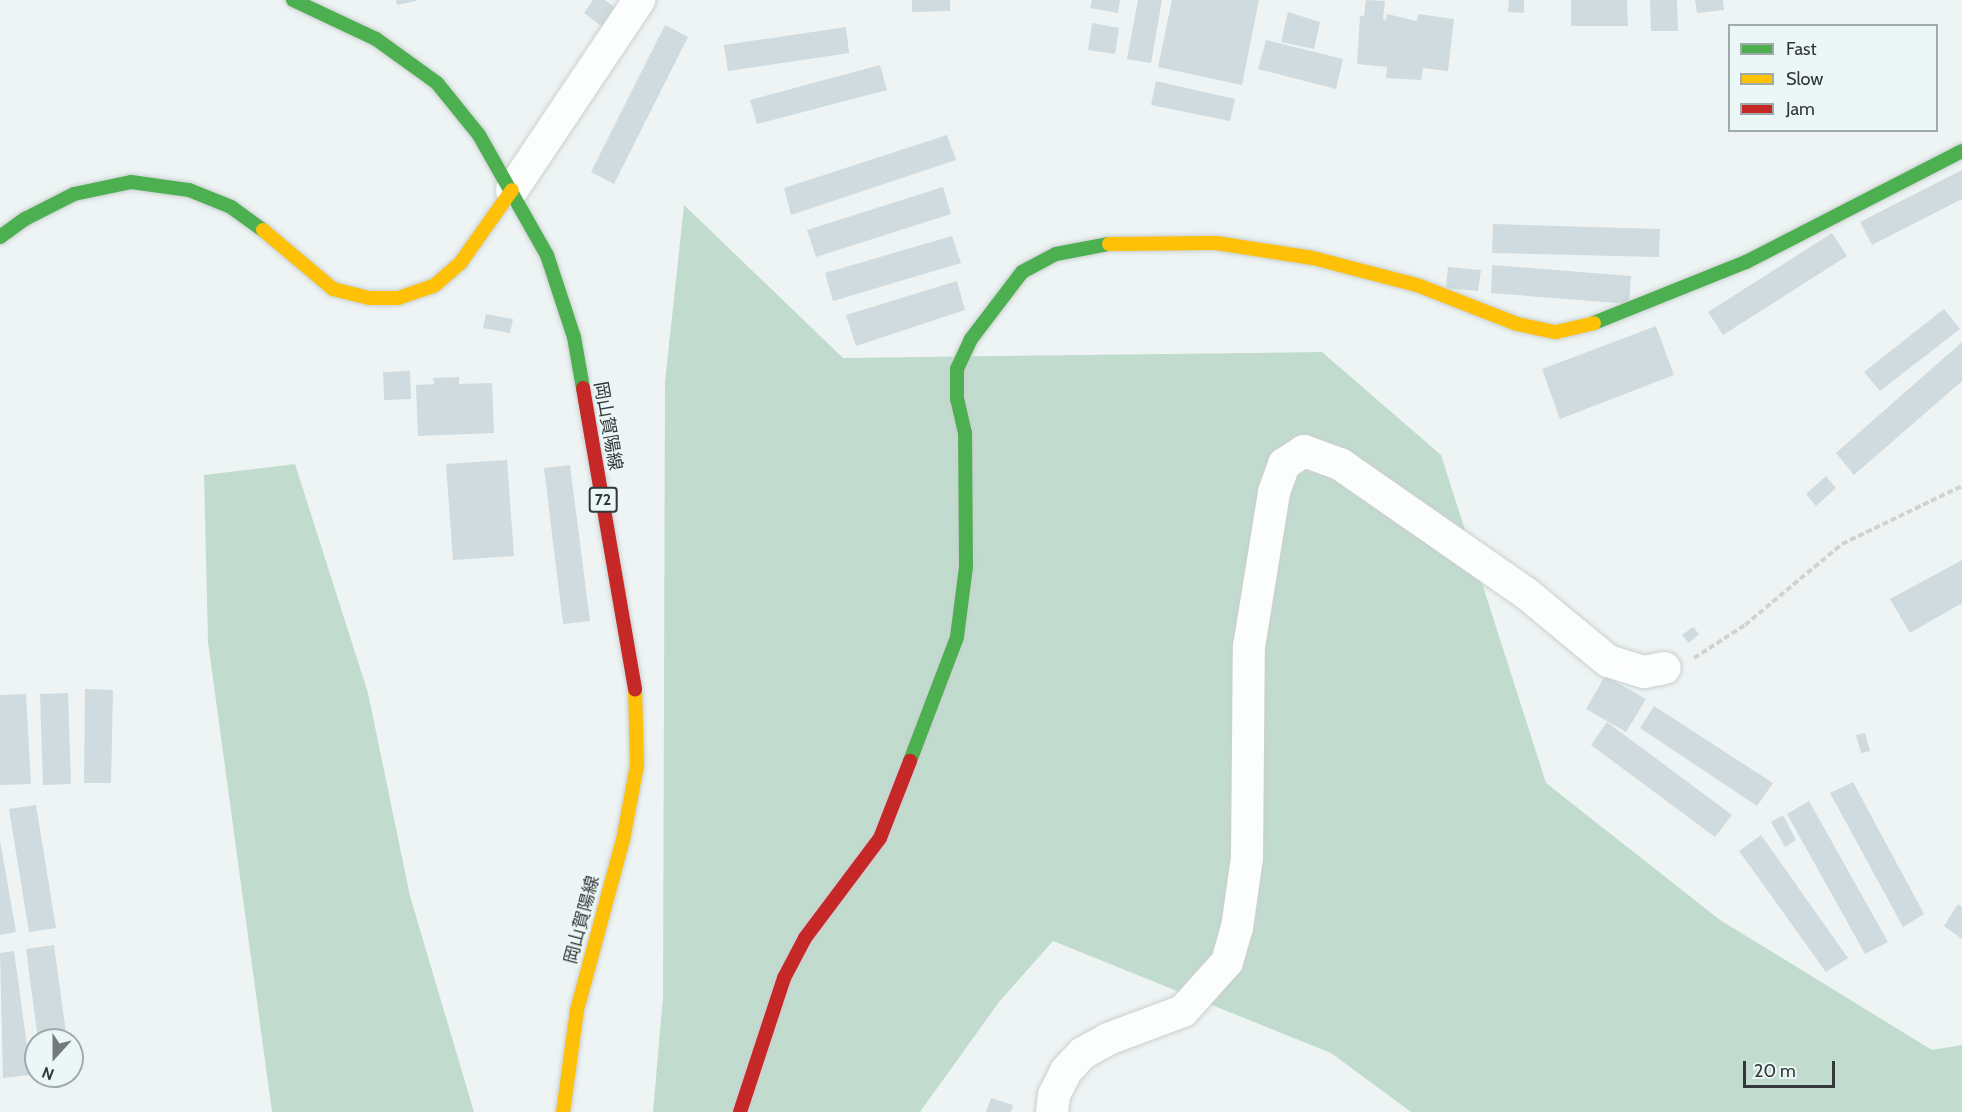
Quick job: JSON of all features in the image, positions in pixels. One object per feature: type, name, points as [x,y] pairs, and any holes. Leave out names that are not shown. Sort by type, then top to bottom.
[{"type":"street","name":"岡山賀陽線","points":[[293,0],[376,39],[437,83],[479,135],[547,255],[574,338],[634,671],[637,765],[623,840],[577,1010],[563,1112]]},
{"type":"street","points":[[0,237],[25,219],[74,194],[131,182],[189,190],[231,207],[257,225],[333,289],[369,298],[398,298],[435,285],[461,262],[639,0]]},
{"type":"street","points":[[740,1112],[784,978],[805,938],[880,838],[957,637],[966,567],[967,521],[965,433],[957,399],[957,369],[970,339],[1022,272],[1056,254],[1099,245],[1162,241],[1216,243],[1336,264],[1417,285],[1517,324],[1556,332],[1614,318],[1746,262],[1962,151]]},
{"type":"street","points":[[1052,1112],[1054,1095],[1066,1071],[1083,1053],[1108,1039],[1183,1011],[1227,962],[1237,928],[1247,858],[1249,647],[1274,492],[1284,465],[1304,451],[1340,464],[1527,594],[1608,661],[1644,672],[1665,669]]},
{"type":"path","points":[[1665,669],[1703,655],[1842,544],[1962,486]]},
{"type":"green space","points":[[684,205],[843,358],[1322,352],[1441,455],[1546,783],[1720,920],[1932,1050],[1962,1045],[1962,1112],[1411,1112],[1331,1053],[1053,941],[999,1002],[920,1112],[653,1112],[663,997],[665,382]]},
{"type":"green space","points":[[295,464],[368,693],[410,896],[474,1112],[272,1112],[208,642],[204,475]]},
{"type":"building","points":[[396,0],[416,0],[416,1],[397,5]]},
{"type":"building","points":[[593,0],[605,0],[621,12],[608,31],[584,13]]},
{"type":"building","points":[[912,0],[950,0],[950,11],[912,12]]},
{"type":"building","points":[[1092,0],[1120,0],[1118,13],[1090,8]]},
{"type":"building","points":[[1138,0],[1162,0],[1151,63],[1127,59]]},
{"type":"building","points":[[1172,0],[1259,0],[1242,85],[1158,67]]},
{"type":"building","points":[[1366,0],[1385,1],[1383,19],[1386,20],[1387,14],[1417,21],[1418,14],[1454,19],[1448,71],[1423,68],[1421,80],[1386,78],[1387,67],[1357,64],[1360,16],[1364,16]]},
{"type":"building","points":[[1509,0],[1524,0],[1524,13],[1508,12]]},
{"type":"building","points":[[1571,0],[1627,0],[1628,26],[1571,26]]},
{"type":"building","points":[[1650,0],[1677,0],[1678,31],[1651,31]]},
{"type":"building","points":[[1695,0],[1723,0],[1724,10],[1697,13]]},
{"type":"building","points":[[1288,12],[1320,22],[1314,49],[1281,42]]},
{"type":"building","points":[[1092,23],[1119,28],[1115,54],[1088,50]]},
{"type":"building","points":[[665,25],[688,37],[614,184],[591,172]]},
{"type":"building","points":[[846,27],[849,53],[728,71],[724,45]]},
{"type":"building","points":[[1266,40],[1343,59],[1336,89],[1258,69]]},
{"type":"building","points":[[880,65],[887,90],[757,124],[750,100]]},
{"type":"building","points":[[1156,81],[1235,99],[1230,121],[1151,105]]},
{"type":"building","points":[[947,135],[956,160],[791,215],[784,188]]},
{"type":"building","points":[[1962,170],[1962,199],[1872,245],[1860,222]]},
{"type":"building","points":[[943,187],[951,214],[816,257],[807,230]]},
{"type":"building","points":[[1493,224],[1660,229],[1659,257],[1492,253]]},
{"type":"building","points":[[1832,233],[1847,256],[1723,335],[1708,312]]},
{"type":"building","points":[[952,236],[961,263],[833,301],[825,273]]},
{"type":"building","points":[[1492,265],[1631,276],[1629,304],[1491,293]]},
{"type":"building","points":[[1448,267],[1481,270],[1478,291],[1446,288]]},
{"type":"building","points":[[957,281],[965,310],[856,346],[846,315]]},
{"type":"building","points":[[1944,309],[1960,329],[1880,391],[1864,372]]},
{"type":"building","points":[[486,314],[513,319],[510,333],[483,328]]},
{"type":"building","points":[[1656,326],[1674,375],[1560,419],[1542,369]]},
{"type":"building","points":[[1962,342],[1962,381],[1854,475],[1836,453]]},
{"type":"building","points":[[410,371],[411,399],[384,400],[383,372]]},
{"type":"building","points":[[459,377],[459,384],[492,383],[494,433],[418,436],[416,385],[434,384],[433,378]]},
{"type":"building","points":[[507,460],[514,556],[453,560],[446,464]]},
{"type":"building","points":[[570,465],[590,621],[563,624],[544,468]]},
{"type":"building","points":[[1826,476],[1836,488],[1816,506],[1806,494]]},
{"type":"building","points":[[1962,560],[1962,603],[1910,633],[1890,599]]},
{"type":"building","points":[[1693,627],[1699,634],[1689,643],[1682,635]]},
{"type":"building","points":[[1605,676],[1646,699],[1626,732],[1586,709]]},
{"type":"building","points":[[85,689],[113,690],[111,783],[84,783]]},
{"type":"building","points":[[68,693],[71,784],[43,785],[40,694]]},
{"type":"building","points":[[26,694],[31,784],[0,785],[0,695]]},
{"type":"building","points":[[1654,706],[1773,783],[1757,806],[1640,728]]},
{"type":"building","points":[[1607,722],[1732,815],[1715,837],[1591,745]]},
{"type":"building","points":[[1865,733],[1870,751],[1861,753],[1856,735]]},
{"type":"building","points":[[1853,782],[1924,914],[1903,927],[1830,793]]},
{"type":"building","points":[[1809,801],[1888,942],[1865,954],[1787,814]]},
{"type":"building","points":[[36,805],[56,928],[29,932],[9,809]]},
{"type":"building","points":[[1783,815],[1796,840],[1785,847],[1771,822]]},
{"type":"building","points":[[1761,835],[1848,958],[1826,972],[1739,851]]},
{"type":"building","points":[[0,840],[16,932],[0,935]]},
{"type":"building","points":[[1958,904],[1962,907],[1962,939],[1944,926]]},
{"type":"building","points":[[54,945],[65,1028],[36,1028],[26,949]]},
{"type":"building","points":[[14,951],[25,1028],[24,1076],[3,1078],[0,953]]},
{"type":"building","points":[[991,1098],[1013,1105],[1011,1112],[986,1112]]},
{"type":"traffic: fast","points":[[293,0],[376,39],[437,83],[479,135],[547,255],[574,337],[583,388]]},
{"type":"traffic: fast","points":[[1594,323],[1746,262],[1962,151]]},
{"type":"traffic: fast","points":[[0,237],[25,219],[74,194],[131,182],[189,190],[231,207],[263,230]]},
{"type":"traffic: fast","points":[[910,761],[957,637],[966,567],[965,433],[957,399],[957,369],[971,339],[1022,272],[1056,254],[1109,244]]},
{"type":"traffic: slow","points":[[263,230],[333,289],[369,298],[398,298],[435,285],[461,262],[512,190]]},
{"type":"traffic: slow","points":[[1109,244],[1216,243],[1313,258],[1417,285],[1517,324],[1556,332],[1594,323]]},
{"type":"traffic: slow","points":[[563,1112],[577,1010],[623,840],[637,765],[635,690]]},
{"type":"traffic: jam","points":[[583,388],[635,690]]},
{"type":"traffic: jam","points":[[740,1112],[784,978],[805,938],[880,838],[910,761]]}]
